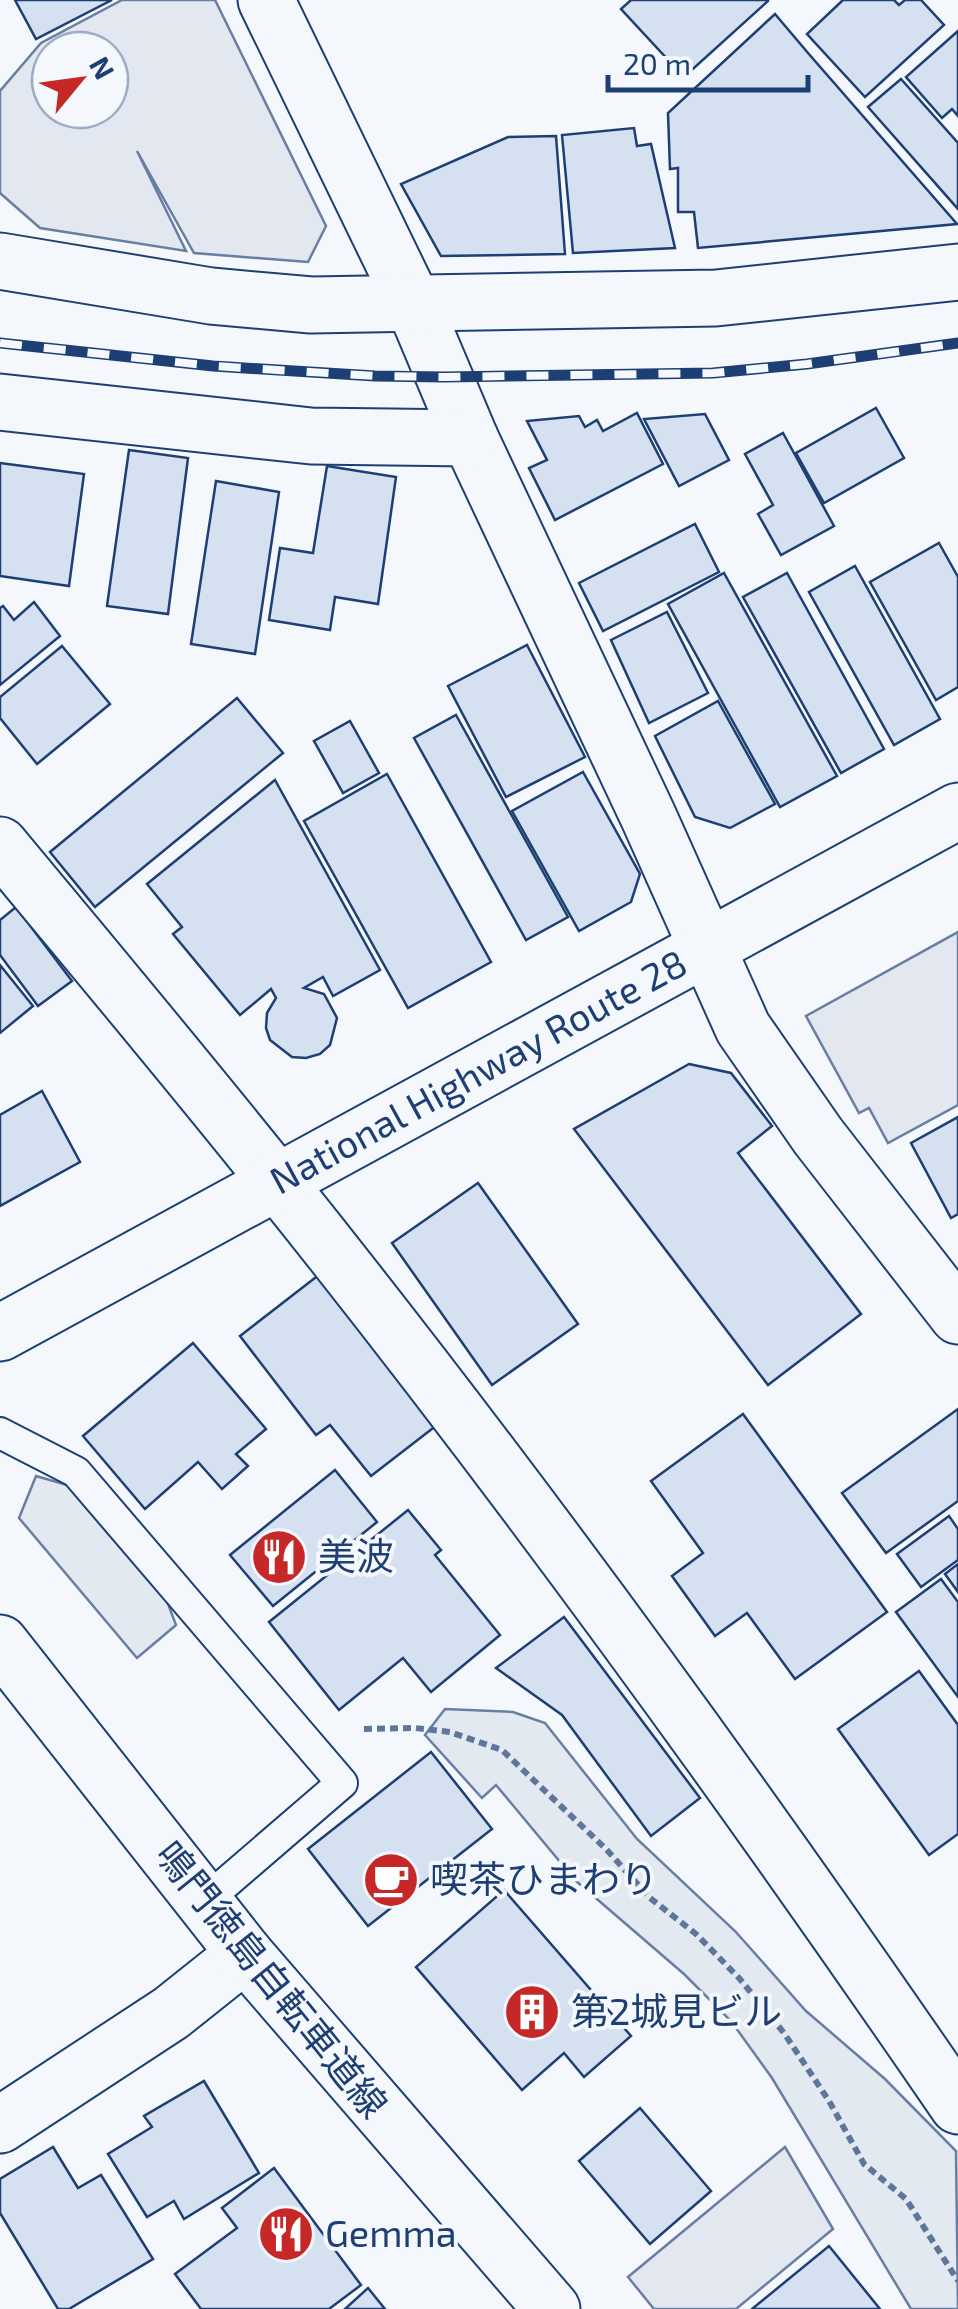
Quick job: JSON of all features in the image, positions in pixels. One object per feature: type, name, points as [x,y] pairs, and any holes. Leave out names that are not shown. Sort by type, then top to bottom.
[{"type":"main road","points":[[266,0],[414,306],[470,438],[650,818],[743,1028],[818,1136],[958,1316]]},
{"type":"main road","points":[[5,257],[211,296],[310,306],[716,298],[958,272]]},
{"type":"main road","points":[[0,402],[311,436],[470,438]]},
{"type":"main road","name":"National Highway Route 28","points":[[0,1333],[958,811]]},
{"type":"main road","points":[[0,845],[278,1182],[569,1561],[836,1928],[958,2106]]},
{"type":"main road","name":"鳴門徳島自転車道線","points":[[0,1643],[246,1954],[552,2309]]},
{"type":"main road","points":[[0,2126],[171,2013],[246,1954]]},
{"type":"lane","points":[[0,1433],[76,1472],[342,1783],[205,1901]]},
{"type":"path","points":[[298,1732],[415,1728],[450,1732],[502,1750],[606,1849],[650,1898],[696,1934],[739,1978],[784,2033],[864,2164],[906,2199],[958,2281]]},
{"type":"shaded area","points":[[122,0],[215,0],[326,226],[308,262],[194,253],[137,151],[186,251],[40,228],[0,193],[0,91],[30,56],[30,130],[130,130],[130,30],[65,30]]},
{"type":"shaded area","points":[[958,932],[958,1105],[888,1143],[869,1108],[859,1113],[806,1016]]},
{"type":"shaded area","points":[[36,1476],[74,1487],[164,1593],[176,1625],[137,1658],[19,1518]]},
{"type":"shaded area","points":[[445,1709],[513,1712],[545,1723],[637,1839],[735,1931],[806,2011],[885,2079],[956,2151],[958,2309],[911,2309],[772,2078],[731,2021],[684,1974],[576,1881],[496,1785],[482,1798],[425,1735]]},
{"type":"shaded area","points":[[785,2147],[833,2229],[736,2309],[654,2309],[628,2277]]},
{"type":"building","points":[[15,0],[112,0],[54,30],[31,30]]},
{"type":"building","points":[[631,0],[768,1],[684,77],[621,9]]},
{"type":"building","points":[[843,0],[894,0],[899,5],[905,0],[921,0],[944,25],[865,97],[807,34]]},
{"type":"building","points":[[775,14],[957,224],[698,248],[694,212],[678,212],[678,168],[670,169],[668,113]]},
{"type":"building","points":[[958,31],[958,116],[952,109],[942,118],[906,77]]},
{"type":"building","points":[[901,79],[958,143],[958,209],[868,107]]},
{"type":"building","points":[[634,128],[637,146],[651,144],[675,248],[573,253],[562,135]]},
{"type":"building","points":[[556,136],[565,254],[441,256],[401,184],[508,137]]},
{"type":"building","points":[[876,408],[904,458],[824,503],[796,453]]},
{"type":"building","points":[[637,413],[663,464],[555,520],[529,468],[547,460],[527,421],[579,416],[585,427],[597,420],[603,431]]},
{"type":"building","points":[[705,414],[729,460],[679,486],[644,419]]},
{"type":"building","points":[[783,433],[834,526],[781,555],[758,514],[773,505],[745,454]]},
{"type":"building","points":[[129,450],[188,458],[168,614],[107,606]]},
{"type":"building","points":[[0,463],[84,474],[69,586],[0,576]]},
{"type":"building","points":[[327,466],[396,477],[378,604],[335,597],[330,630],[269,620],[280,548],[313,553]]},
{"type":"building","points":[[216,481],[279,492],[255,654],[191,644]]},
{"type":"building","points":[[695,524],[719,572],[603,631],[579,583]]},
{"type":"building","points":[[939,543],[958,577],[958,687],[936,700],[870,582]]},
{"type":"building","points":[[855,566],[940,719],[894,745],[809,592]]},
{"type":"building","points":[[724,573],[837,776],[780,807],[668,604]]},
{"type":"building","points":[[787,573],[884,749],[841,773],[743,597]]},
{"type":"building","points":[[34,602],[60,636],[0,685],[0,608],[3,606],[14,620]]},
{"type":"building","points":[[667,612],[708,693],[649,723],[611,640]]},
{"type":"building","points":[[527,645],[585,757],[506,797],[448,686]]},
{"type":"building","points":[[62,646],[110,704],[37,764],[0,718],[0,697]]},
{"type":"building","points":[[237,698],[283,753],[95,907],[50,852]]},
{"type":"building","points":[[718,701],[775,804],[730,828],[695,817],[655,736]]},
{"type":"building","points":[[456,715],[568,917],[526,940],[414,738]]},
{"type":"building","points":[[350,721],[379,773],[343,793],[314,741]]},
{"type":"building","points":[[583,772],[640,874],[631,902],[579,931],[512,811]]},
{"type":"building","points":[[387,774],[491,962],[408,1008],[304,821]]},
{"type":"building","points":[[275,780],[380,970],[333,996],[323,977],[304,988],[324,994],[337,1018],[330,1045],[320,1054],[306,1058],[292,1057],[270,1040],[267,1013],[276,998],[271,989],[240,1015],[173,934],[182,927],[147,884]]},
{"type":"building","points":[[16,907],[72,981],[38,1006],[0,955],[0,920]]},
{"type":"building","points":[[0,965],[33,1006],[0,1033]]},
{"type":"building","points":[[689,1064],[731,1073],[772,1126],[738,1153],[861,1314],[768,1385],[574,1129]]},
{"type":"building","points":[[42,1091],[80,1162],[0,1206],[0,1115]]},
{"type":"building","points":[[958,1117],[958,1214],[951,1218],[911,1143]]},
{"type":"building","points":[[478,1183],[578,1324],[492,1385],[392,1243]]},
{"type":"building","points":[[320,1274],[437,1425],[371,1476],[330,1425],[316,1435],[240,1336]]},
{"type":"building","points":[[193,1343],[266,1429],[236,1454],[248,1466],[222,1489],[198,1462],[145,1509],[83,1436]]},
{"type":"building","points":[[958,1409],[958,1501],[886,1553],[842,1493]]},
{"type":"building","points":[[743,1414],[887,1612],[795,1679],[747,1613],[715,1636],[672,1576],[703,1553],[651,1481]]},
{"type":"building","points":[[335,1470],[377,1522],[273,1606],[230,1555]]},
{"type":"building","points":[[408,1510],[441,1550],[435,1555],[500,1635],[431,1692],[403,1658],[339,1710],[269,1622]]},
{"type":"building","points":[[949,1516],[958,1529],[958,1560],[921,1587],[897,1554]]},
{"type":"building","points":[[958,1564],[958,1592],[945,1574]]},
{"type":"building","points":[[941,1579],[958,1602],[958,1697],[896,1612]]},
{"type":"building","points":[[564,1617],[700,1798],[651,1836],[562,1715],[496,1668]]},
{"type":"building","points":[[919,1671],[958,1725],[958,1834],[929,1855],[838,1729]]},
{"type":"building","points":[[431,1752],[492,1829],[368,1926],[308,1849]]},
{"type":"building","name":"第2城見ビル","points":[[504,1890],[631,2036],[584,2077],[564,2053],[522,2090],[416,1967]]},
{"type":"building","points":[[204,2081],[259,2173],[184,2219],[174,2201],[147,2217],[108,2154],[152,2127],[144,2116]]},
{"type":"building","points":[[640,2108],[711,2191],[650,2244],[579,2161]]},
{"type":"building","points":[[53,2147],[78,2188],[101,2175],[153,2259],[69,2309],[58,2309],[0,2213],[0,2179]]},
{"type":"building","points":[[274,2168],[361,2285],[329,2309],[201,2309],[175,2274],[237,2228],[222,2208]]},
{"type":"building","points":[[829,2246],[880,2309],[752,2309]]},
{"type":"building","points":[[368,2288],[385,2309],[345,2309]]},
{"type":"railway","points":[[0,343],[213,366],[444,377],[713,373],[958,343]]},
{"type":"place","name":"美波","points":[[279,1557]]},
{"type":"place","name":"喫茶ひまわり","points":[[391,1880]]},
{"type":"place","name":"第2城見ビル","points":[[532,2012]]},
{"type":"place","name":"Gemma","points":[[286,2234]]}]
